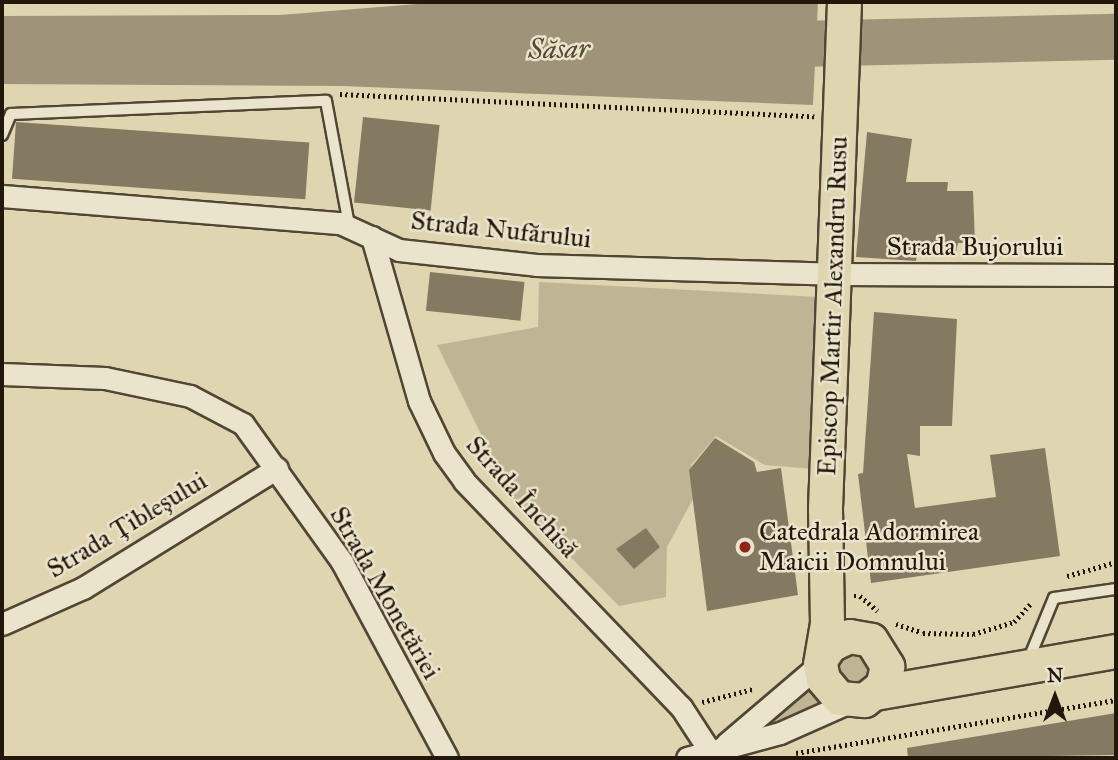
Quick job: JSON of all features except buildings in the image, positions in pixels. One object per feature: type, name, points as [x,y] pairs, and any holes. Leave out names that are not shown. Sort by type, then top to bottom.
[{"type":"main road","name":"Episcop Martir Alexandru Rusu","points":[[822,659],[838,603],[833,274],[844,2]]},
{"type":"main road","points":[[838,603],[946,678]]},
{"type":"main road","points":[[880,630],[839,639],[822,659],[829,690],[864,697],[946,678],[1116,650]]},
{"type":"main road","points":[[864,697],[886,676],[880,630]]},
{"type":"street","name":"Strada Nufărului","points":[[2,196],[349,225],[399,250],[536,265],[833,274]]},
{"type":"street","name":"Strada Închisă","points":[[372,237],[419,401],[444,453],[472,490],[681,706],[717,747]]},
{"type":"street","name":"Strada Bujorului","points":[[833,274],[1116,275]]},
{"type":"street","name":"Strada Monetăriei","points":[[2,374],[105,378],[190,396],[243,424],[342,562],[447,758]]},
{"type":"street","name":"Strada Țibleșului","points":[[2,624],[83,588],[277,468]]},
{"type":"street","points":[[717,747],[822,659]]},
{"type":"street","points":[[687,758],[717,747],[780,733],[864,697]]},
{"type":"lane","points":[[2,135],[11,114],[326,101],[349,225]]},
{"type":"lane","points":[[1027,665],[1054,598],[1116,589]]},
{"type":"path","points":[[342,94],[840,111]]},
{"type":"path","points":[[1060,579],[1096,564],[1116,562]]},
{"type":"path","points":[[838,603],[860,596],[880,630],[973,634],[1014,622],[1040,594]]},
{"type":"path","points":[[700,704],[708,698],[760,686]]},
{"type":"path","points":[[787,756],[1116,700]]},
{"type":"shaded area","points":[[539,282],[818,297],[815,469],[765,465],[716,436],[691,465],[693,499],[667,547],[666,597],[619,606],[513,499],[437,345],[538,327]]},
{"type":"shaded area","points":[[852,651],[867,657],[871,672],[861,685],[846,685],[835,665]]},
{"type":"shaded area","points":[[805,687],[822,707],[750,731]]},
{"type":"water","points":[[442,2],[818,2],[813,105],[343,86],[2,84],[2,16],[280,15]]},
{"type":"waterway","name":"Săsar","points":[[755,45],[1116,37]]},
{"type":"place","name":"Catedrala Adormirea Maicii Domnului","points":[[745,547]]}]
